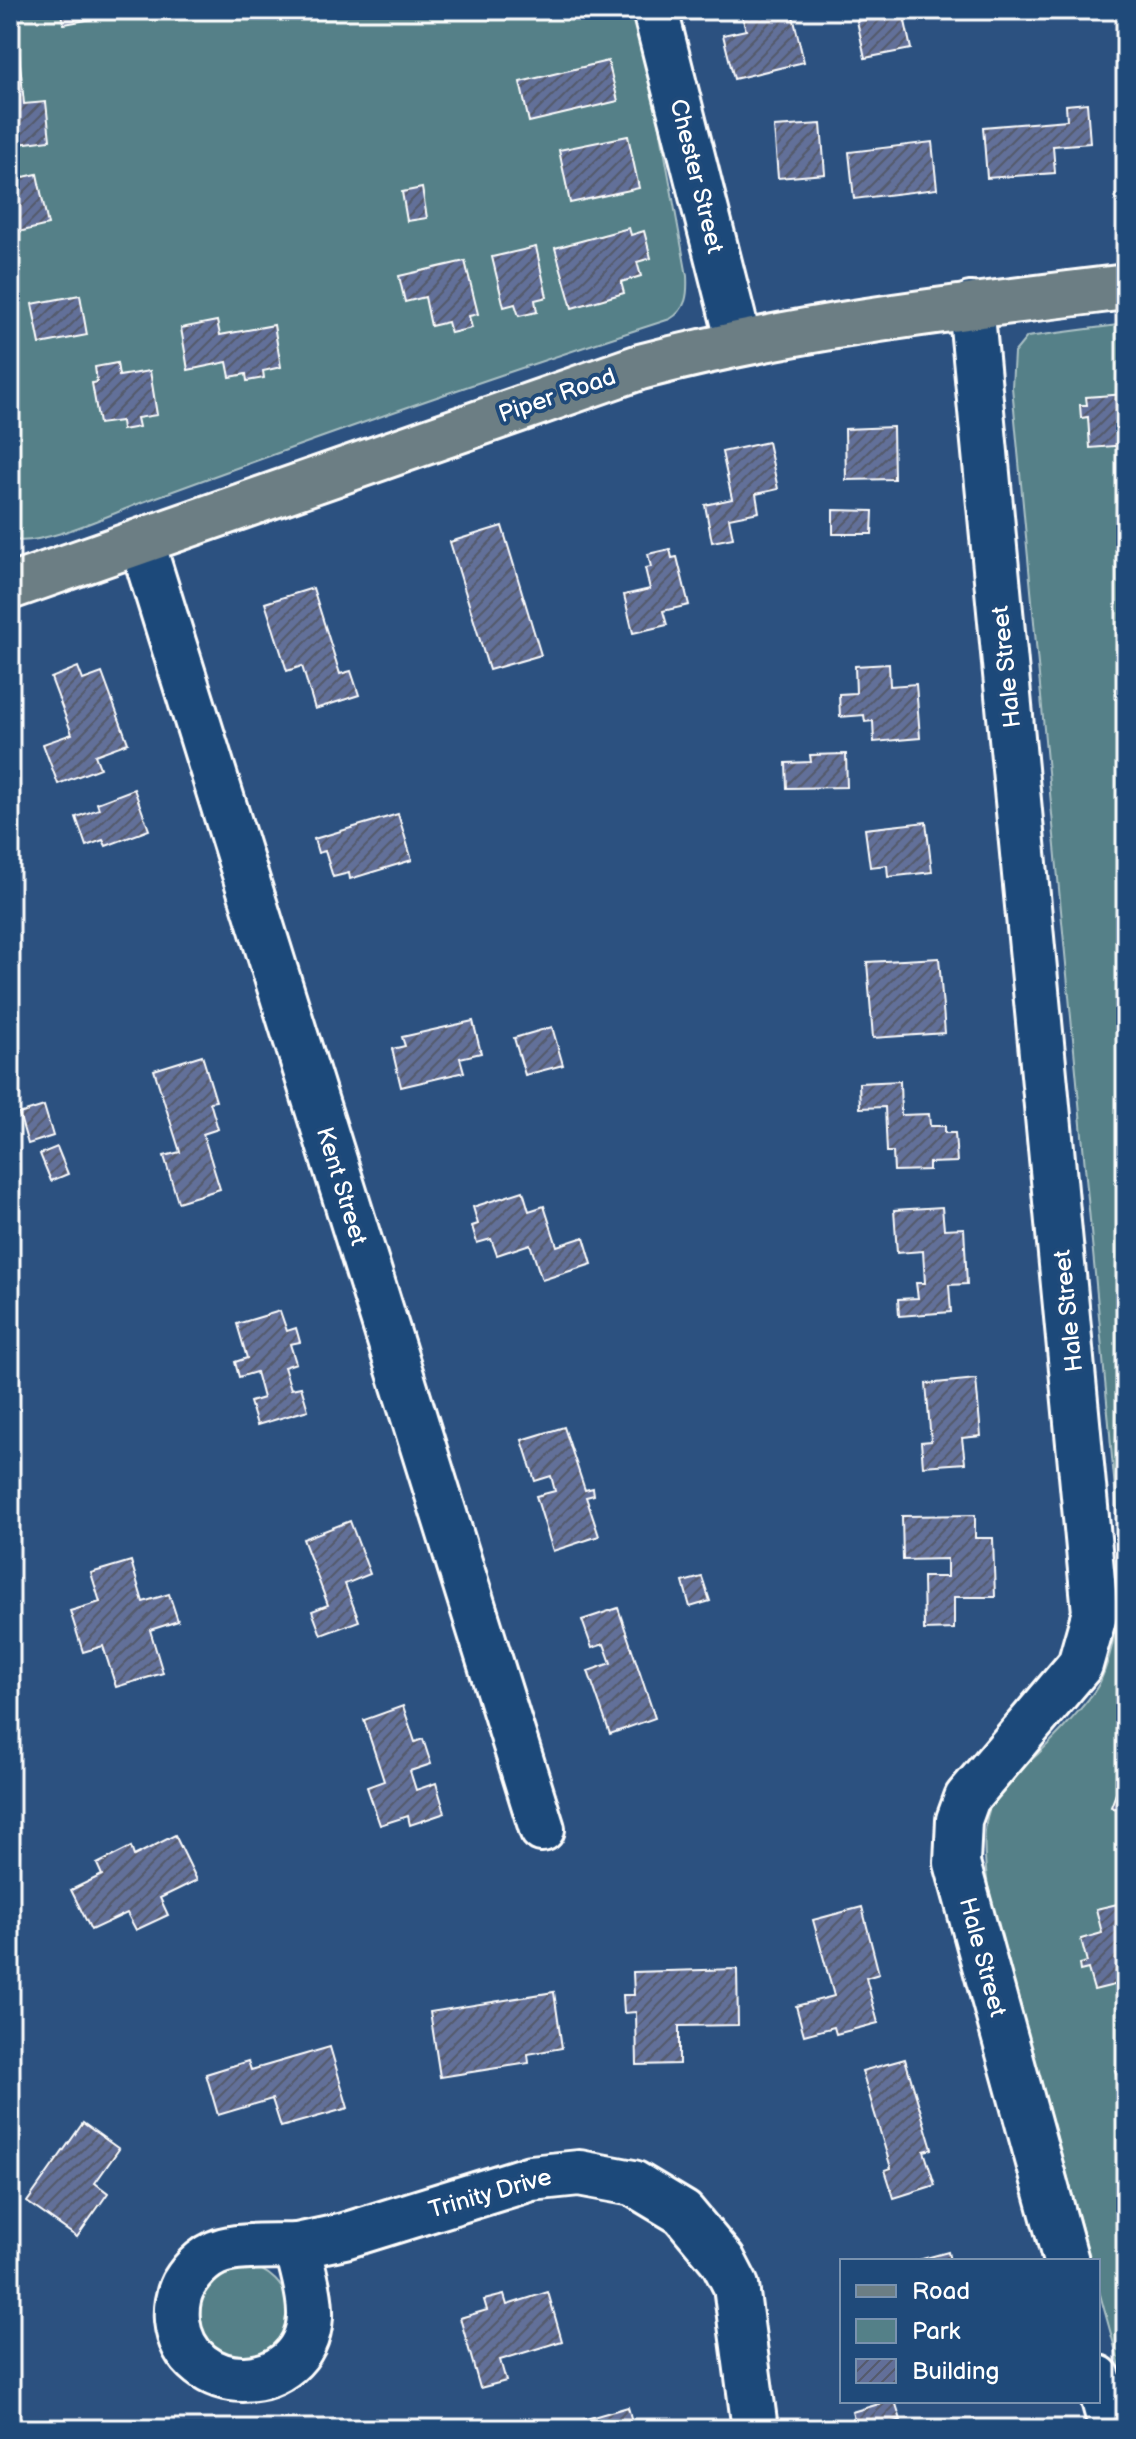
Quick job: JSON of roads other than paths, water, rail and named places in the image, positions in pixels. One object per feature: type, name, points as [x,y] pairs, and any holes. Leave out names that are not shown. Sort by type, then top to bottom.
[{"type":"main road","name":"Piper Road","points":[[10,587],[584,385],[739,342],[844,322],[1126,287]]},
{"type":"street","name":"Chester Street","points":[[655,10],[739,342]]},
{"type":"street","name":"Hale Street","points":[[971,305],[1095,1612],[1080,1665],[967,1798],[959,1820],[957,1863],[1065,2259]]},
{"type":"street","name":"Kent Street","points":[[142,543],[542,1829]]},
{"type":"street","name":"Trinity Drive","points":[[297,2246],[344,2236],[544,2175],[579,2173],[633,2183],[683,2213],[723,2261],[736,2286],[755,2429]]},
{"type":"street","points":[[1100,2385],[1112,2429]]}]
